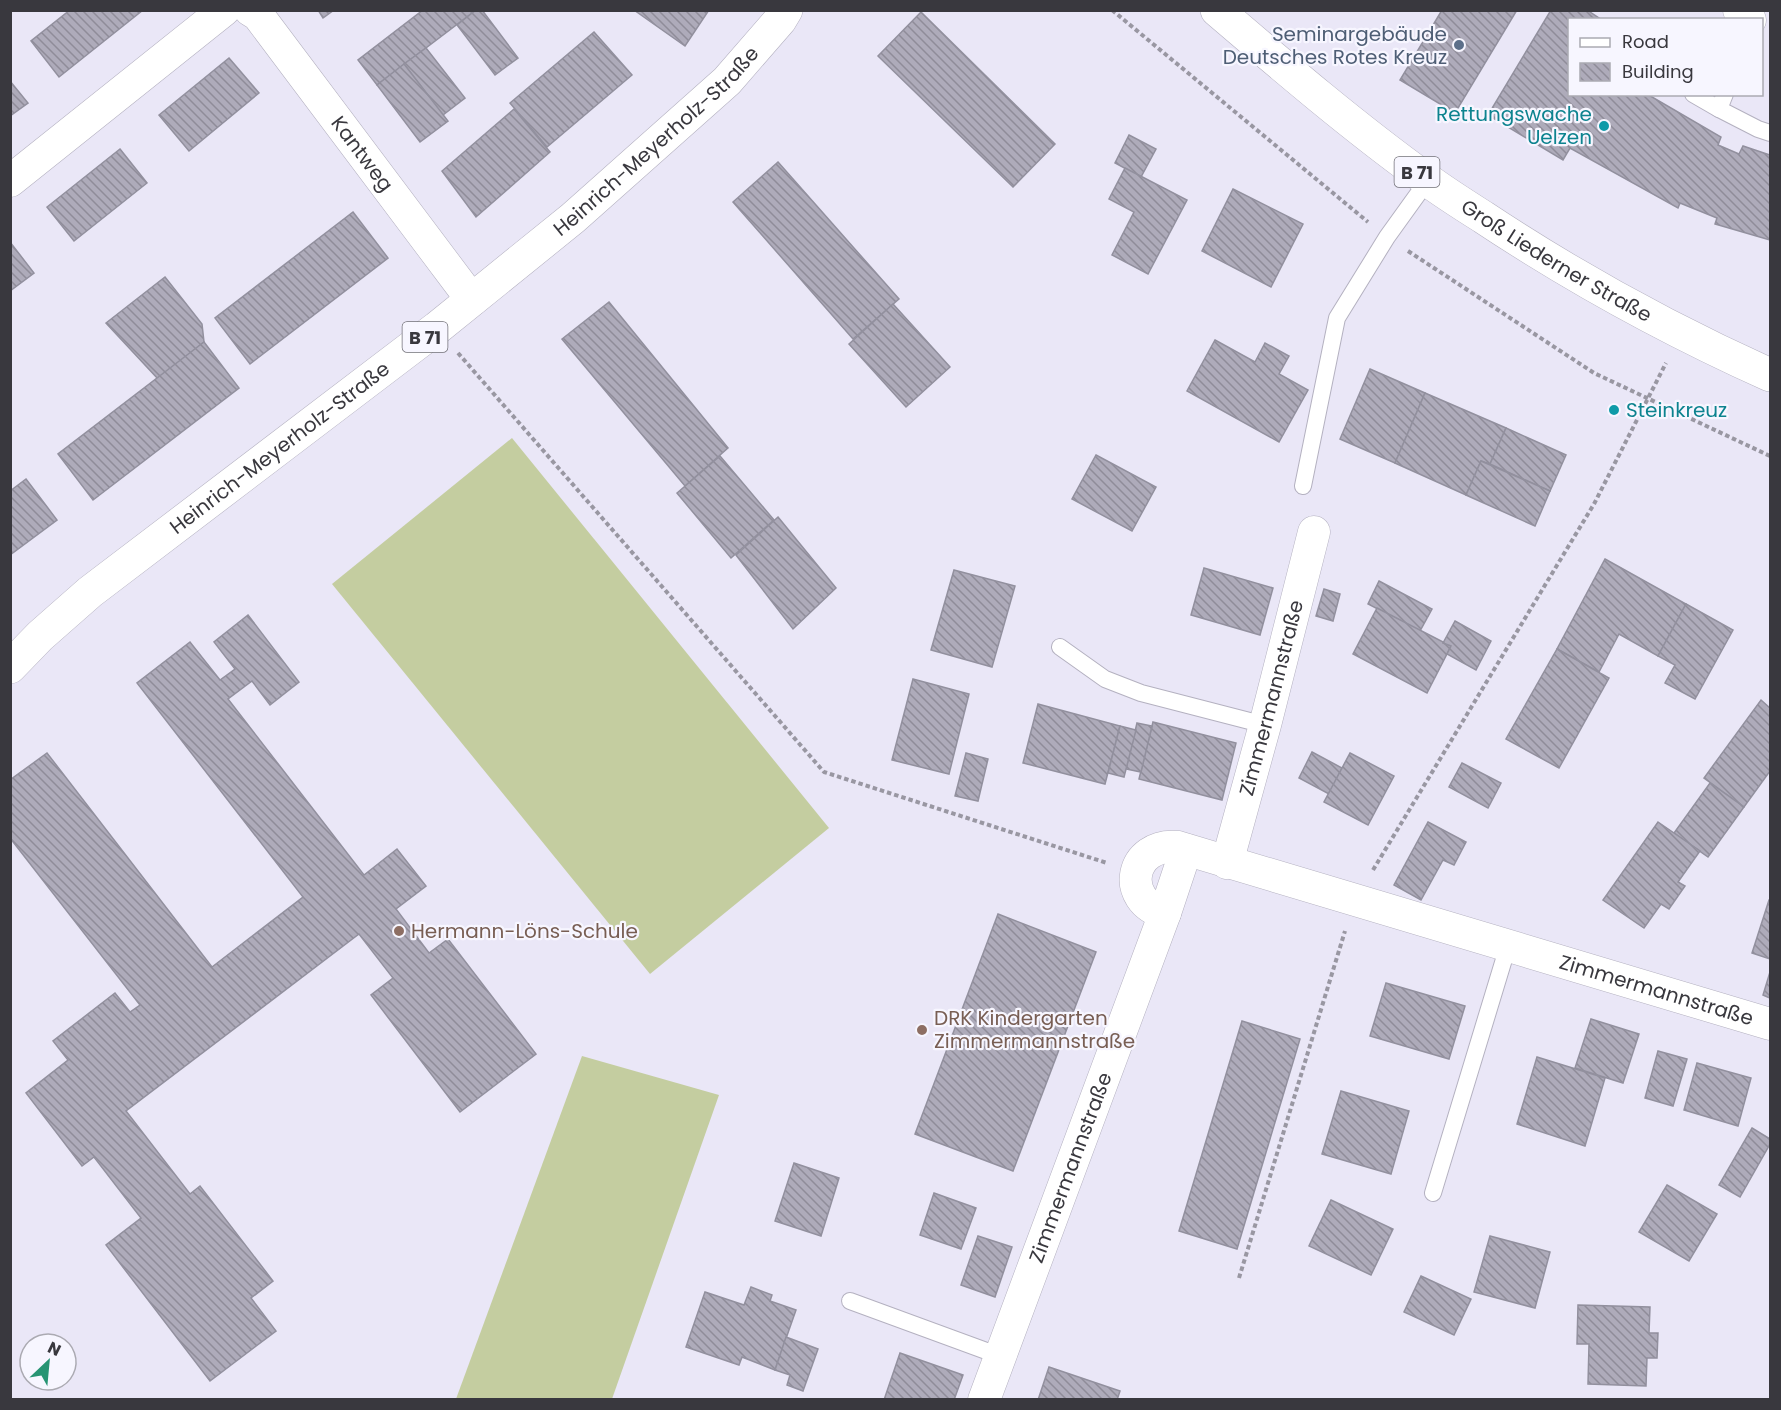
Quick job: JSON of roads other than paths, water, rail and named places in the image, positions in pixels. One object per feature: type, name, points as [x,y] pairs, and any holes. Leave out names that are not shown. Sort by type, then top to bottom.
[{"type":"main road","name":"Heinrich-Meyerholz-Straße","points":[[10,667],[40,636],[90,592],[437,328],[573,218],[727,81],[786,10]]},
{"type":"main road","name":"Groß Liederner Straße","points":[[1217,10],[1325,103],[1428,180],[1532,250],[1634,308],[1770,375]]},
{"type":"street","points":[[10,181],[224,10]]},
{"type":"street","name":"Kantweg","points":[[250,10],[258,15],[472,300]]},
{"type":"street","name":"Zimmermannstraße","points":[[1227,863],[1314,532]]},
{"type":"street","name":"Zimmermannstraße","points":[[1165,913],[1145,904],[1135,884],[1142,860],[1155,849],[1170,846],[1770,1024]]},
{"type":"street","name":"Zimmermannstraße","points":[[984,1400],[1165,913],[1186,850]]},
{"type":"lane","points":[[1700,96],[1722,102],[1758,129],[1770,133]]},
{"type":"lane","points":[[1304,486],[1337,318],[1387,237],[1428,180]]},
{"type":"lane","points":[[1060,647],[1105,679],[1141,693],[1265,725]]},
{"type":"lane","points":[[1433,1193],[1508,946]]},
{"type":"lane","points":[[850,1301],[1000,1356]]},
{"type":"place","name":"Seminargebäude Deutsches Rotes Kreuz","points":[[1459,45]]},
{"type":"place","name":"Rettungswache Uelzen","points":[[1604,126]]},
{"type":"place","name":"Steinkreuz","points":[[1614,410]]},
{"type":"place","name":"Hermann-Löns-Schule","points":[[399,931]]},
{"type":"place","name":"DRK Kindergarten Zimmermannstraße","points":[[922,1030]]}]
